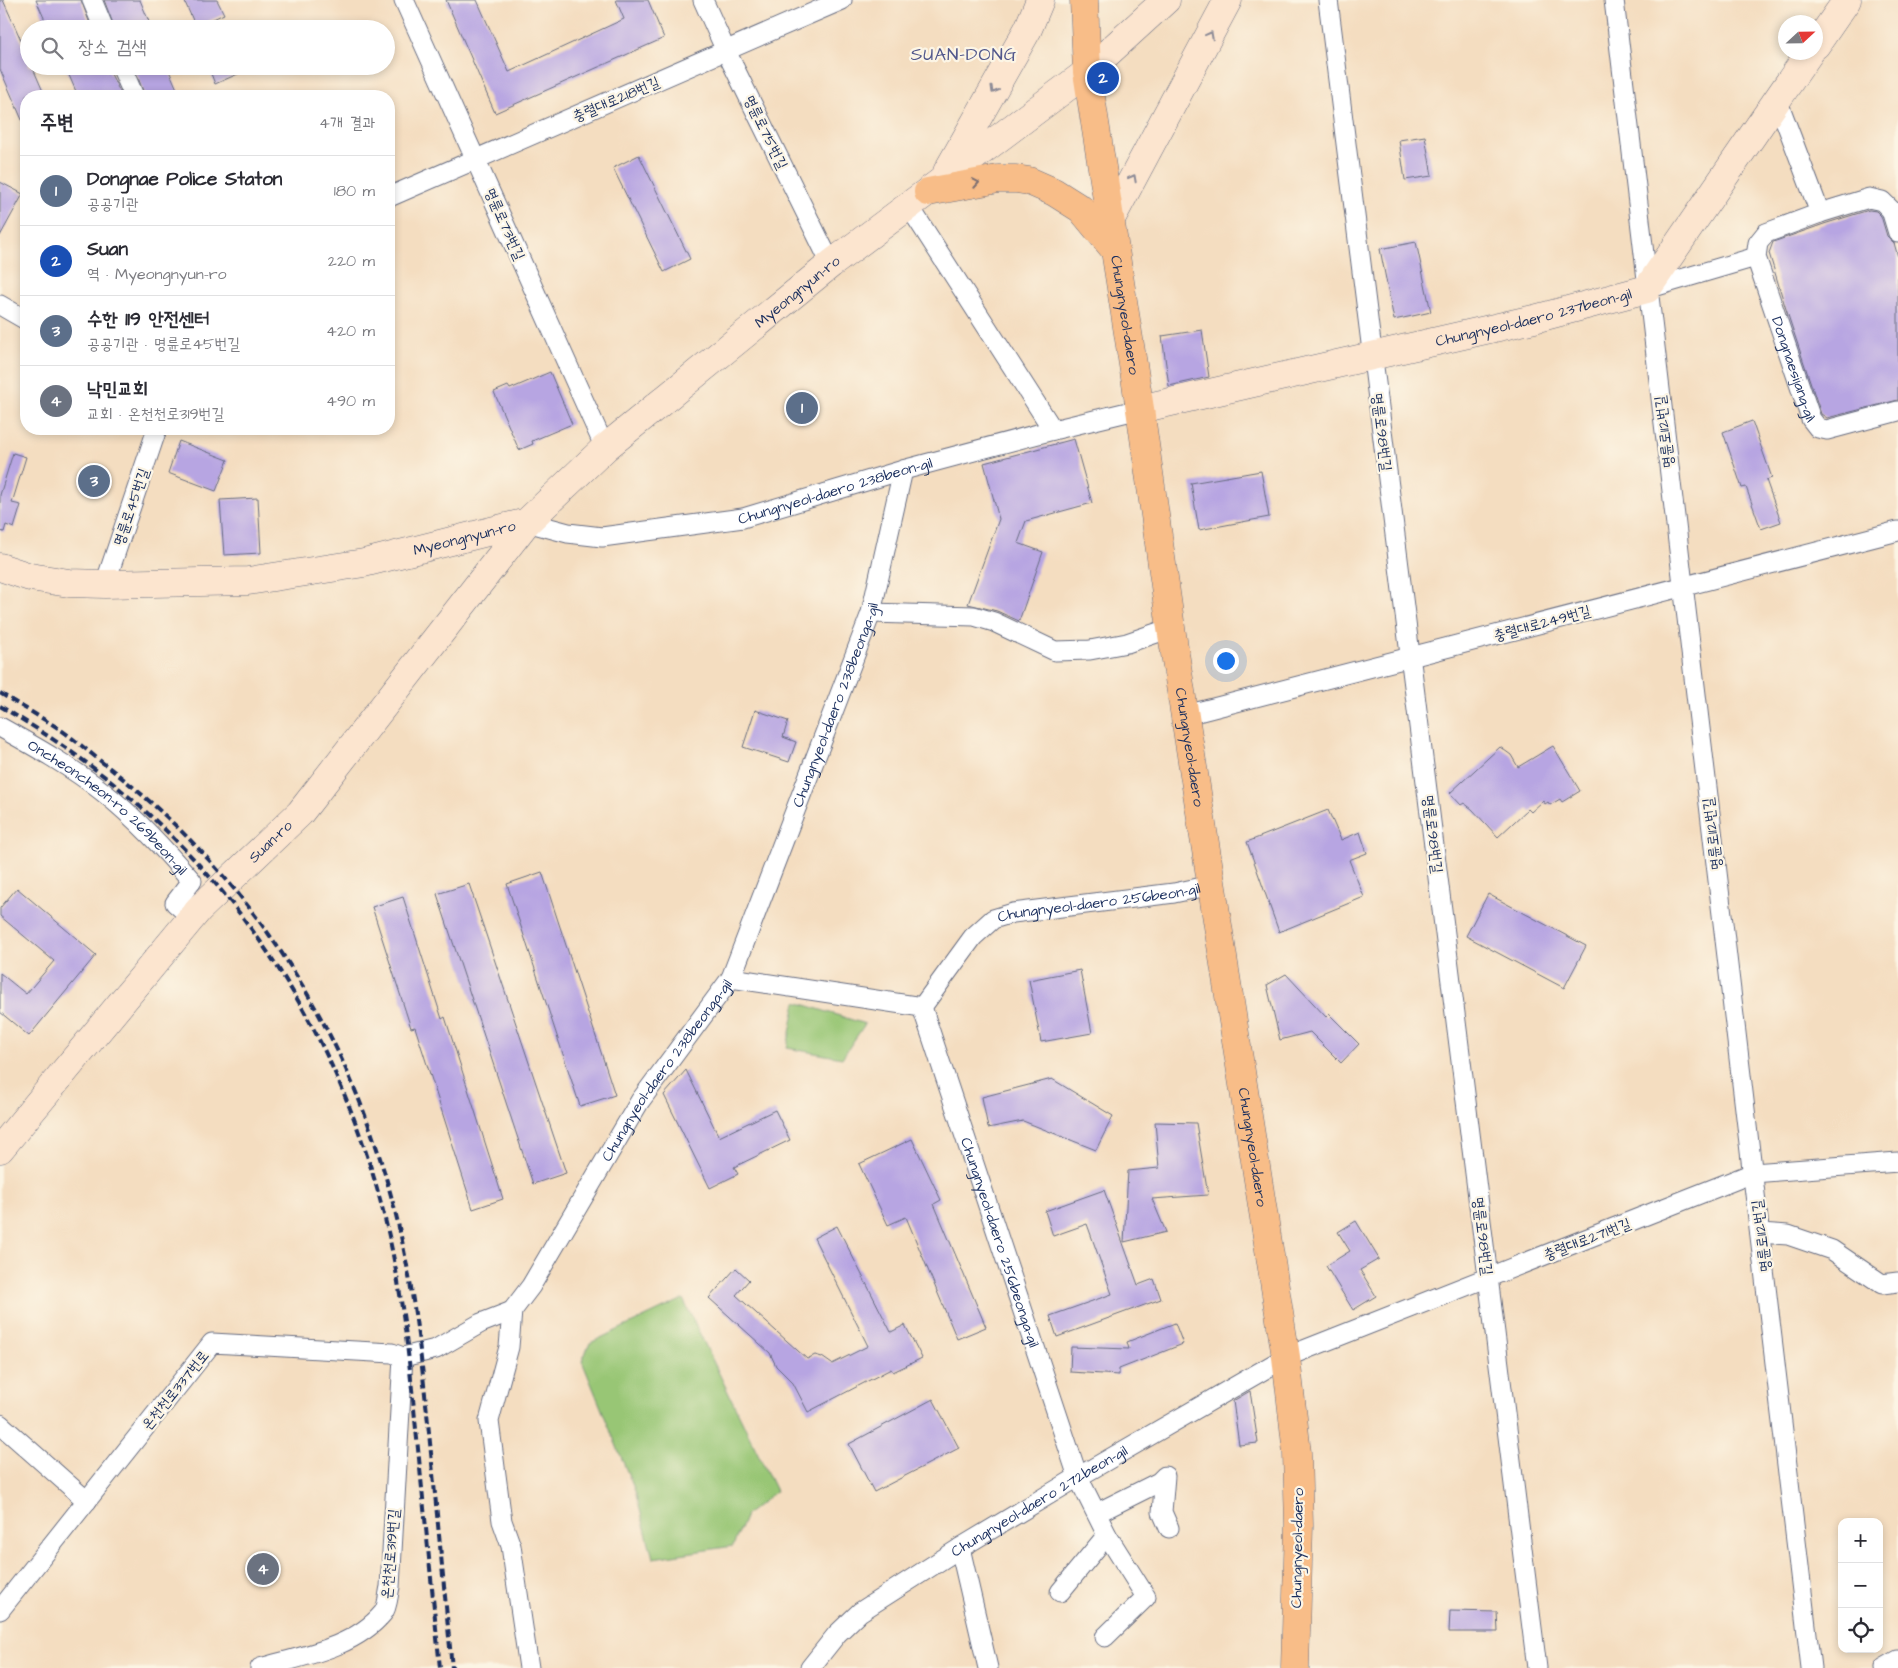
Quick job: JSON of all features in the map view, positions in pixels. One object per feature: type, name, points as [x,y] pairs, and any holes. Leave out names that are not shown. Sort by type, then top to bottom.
[{"type":"main road","points":[[926,193],[1028,30],[1040,0]]},
{"type":"main road","name":"Chungnyeol-daero","points":[[1084,0],[1087,72],[1140,409],[1171,628],[1286,1357],[1297,1453],[1299,1526],[1295,1668]]},
{"type":"main road","name":"Myeongnyun-ro","points":[[0,567],[30,576],[69,583],[248,581],[303,574],[364,563],[527,522],[605,448],[831,264],[1087,72],[1166,0]]},
{"type":"main road","points":[[1110,221],[1228,0]]},
{"type":"main road","points":[[1823,35],[1847,0]]},
{"type":"main road","name":"Chungnyeol-daero 237beon-gil","points":[[1140,409],[1534,319],[1647,289],[1804,60]]},
{"type":"main road","points":[[926,193],[998,179],[1016,179],[1028,182],[1054,192],[1081,209],[1114,249]]},
{"type":"main road","name":"Suan-ro","points":[[0,1150],[192,918],[300,813],[527,522]]},
{"type":"street","points":[[92,0],[100,20]]},
{"type":"street","name":"명륜로73번길","points":[[404,0],[605,448]]},
{"type":"street","name":"명륜로75번길","points":[[703,0],[726,51],[831,264]]},
{"type":"street","name":"명륜로98번길","points":[[1328,0],[1537,1668]]},
{"type":"street","name":"명륜로112번길","points":[[1614,0],[1811,1668]]},
{"type":"street","name":"충렬대로218번길","points":[[395,194],[839,1]]},
{"type":"street","points":[[125,75],[131,90]]},
{"type":"street","points":[[1777,99],[1820,213]]},
{"type":"street","points":[[926,193],[1053,430]]},
{"type":"street","points":[[1647,289],[1756,257],[1758,243],[1766,233],[1820,213],[1869,198],[1882,201],[1891,210],[1898,233]]},
{"type":"street","name":"Dongnaesijang-gil","points":[[1756,257],[1811,420],[1818,428],[1827,430],[1898,411]]},
{"type":"street","points":[[0,305],[20,317]]},
{"type":"street","name":"Chungnyeol-daero 238beon-gil","points":[[527,522],[568,533],[602,537],[743,518],[903,470],[1140,409]]},
{"type":"street","name":"명륜로45번길","points":[[105,584],[156,435]]},
{"type":"street","name":"Chungnyeol-daero 238beonga-gil","points":[[512,1311],[531,1286],[640,1101],[731,978],[872,613],[903,470]]},
{"type":"street","name":"충렬대로249번길","points":[[1186,716],[1898,531]]},
{"type":"street","points":[[872,613],[974,616],[994,622],[1055,651],[1090,650],[1127,643],[1171,628]]},
{"type":"street","name":"Oncheoncheon-ro 269beon-gil","points":[[0,727],[33,746],[103,792],[166,850],[192,881],[175,903],[192,918]]},
{"type":"street","name":"Chungnyeol-daero 256beon-gil","points":[[922,1007],[973,937],[993,919],[1012,913],[1174,893],[1212,886]]},
{"type":"street","points":[[731,978],[922,1007]]},
{"type":"street","name":"Chungnyeol-daero 256beonga-gil","points":[[922,1007],[1078,1477],[1107,1536],[1146,1597],[1105,1637]]},
{"type":"street","name":"충렬대로271번길","points":[[1286,1357],[1753,1174],[1898,1162]]},
{"type":"street","points":[[1760,1233],[1788,1235],[1832,1250],[1882,1284],[1898,1282]]},
{"type":"street","points":[[403,1358],[436,1348],[481,1323],[512,1311],[509,1347],[489,1421],[502,1521],[511,1546],[530,1668]]},
{"type":"street","name":"온천천로337번로","points":[[0,1610],[212,1343],[392,1353],[403,1358]]},
{"type":"street","name":"Chungnyeol-daero 272beon-gil","points":[[810,1668],[837,1634],[860,1612],[960,1548],[1078,1477],[1286,1357]]},
{"type":"street","name":"온천천로319번길","points":[[260,1668],[335,1646],[362,1631],[384,1612],[390,1586],[403,1358]]},
{"type":"street","points":[[0,1424],[87,1501]]},
{"type":"street","points":[[1097,1513],[1159,1482],[1165,1476],[1162,1512],[1170,1528]]},
{"type":"street","points":[[1060,1592],[1107,1536]]},
{"type":"street","points":[[960,1548],[988,1668]]},
{"type":"street","points":[[1884,1668],[1898,1660]]},
{"type":"green space","points":[[796,1002],[865,1024],[842,1058],[787,1048]]},
{"type":"green space","points":[[683,1299],[776,1491],[746,1515],[733,1546],[653,1558],[635,1491],[582,1361],[590,1343]]},
{"type":"building","points":[[0,0],[3,0],[20,38],[20,75],[36,75],[42,90],[20,90],[20,115],[0,69]]},
{"type":"building","points":[[36,0],[81,0],[89,20],[45,20]]},
{"type":"building","points":[[104,0],[140,0],[148,20],[112,20]]},
{"type":"building","points":[[184,0],[217,0],[224,14],[211,20],[193,20]]},
{"type":"building","points":[[446,0],[477,0],[509,72],[624,19],[616,0],[648,0],[664,38],[495,113]]},
{"type":"building","points":[[69,75],[112,75],[119,90],[75,90]]},
{"type":"building","points":[[137,75],[171,75],[177,90],[143,90]]},
{"type":"building","points":[[212,75],[236,75],[215,84]]},
{"type":"building","points":[[1425,136],[1432,176],[1405,180],[1399,140]]},
{"type":"building","points":[[639,155],[690,259],[664,272],[613,168]]},
{"type":"building","points":[[0,182],[20,192],[20,199],[0,236]]},
{"type":"building","points":[[1869,210],[1876,211],[1881,216],[1887,236],[1894,243],[1898,257],[1898,400],[1827,418],[1821,414],[1769,253],[1773,242]]},
{"type":"building","points":[[1416,242],[1431,312],[1394,320],[1380,249]]},
{"type":"building","points":[[1202,330],[1209,377],[1169,386],[1162,336]]},
{"type":"building","points":[[550,372],[572,424],[532,441],[533,444],[519,450],[494,392],[508,386],[510,389]]},
{"type":"building","points":[[1752,421],[1772,478],[1766,480],[1781,522],[1761,529],[1746,487],[1742,488],[1723,432]]},
{"type":"building","points":[[1074,439],[1092,503],[1026,521],[1018,543],[1043,552],[1019,621],[997,611],[968,604],[999,519],[984,463]]},
{"type":"building","points":[[179,441],[228,460],[216,491],[168,473]]},
{"type":"building","points":[[13,453],[26,457],[12,503],[21,505],[14,528],[6,525],[4,532],[0,531],[0,495]]},
{"type":"building","points":[[1261,471],[1269,517],[1199,530],[1191,483]]},
{"type":"building","points":[[258,498],[261,553],[224,555],[220,500]]},
{"type":"building","points":[[755,710],[788,721],[783,737],[796,742],[789,762],[743,747]]},
{"type":"building","points":[[1553,746],[1580,791],[1562,802],[1560,799],[1550,805],[1548,802],[1545,804],[1543,801],[1531,812],[1528,809],[1498,837],[1472,809],[1464,803],[1461,805],[1450,793],[1500,747],[1511,755],[1518,767]]},
{"type":"building","points":[[1328,810],[1341,840],[1360,832],[1367,853],[1349,860],[1364,897],[1279,932],[1247,842]]},
{"type":"building","points":[[542,872],[615,1095],[580,1106],[507,884]]},
{"type":"building","points":[[469,884],[566,1173],[533,1184],[437,894]]},
{"type":"building","points":[[17,888],[96,955],[29,1036],[0,1012],[0,973],[26,994],[54,961],[0,916],[0,908]]},
{"type":"building","points":[[1488,894],[1586,946],[1564,988],[1466,936]]},
{"type":"building","points":[[403,897],[442,1019],[445,1017],[503,1199],[473,1209],[415,1027],[411,1028],[372,907]]},
{"type":"building","points":[[1080,970],[1092,1033],[1041,1042],[1029,980]]},
{"type":"building","points":[[1286,974],[1326,1017],[1329,1014],[1359,1044],[1341,1063],[1310,1032],[1280,1040],[1267,985]]},
{"type":"building","points":[[686,1070],[719,1137],[775,1110],[790,1140],[734,1167],[738,1174],[710,1188],[664,1095]]},
{"type":"building","points":[[1052,1079],[1113,1116],[1096,1150],[1023,1121],[988,1128],[982,1097]]},
{"type":"building","points":[[1155,1122],[1196,1123],[1208,1195],[1152,1199],[1166,1232],[1124,1242],[1128,1171],[1159,1168]]},
{"type":"building","points":[[912,1139],[941,1200],[934,1204],[986,1327],[957,1339],[906,1217],[888,1225],[859,1164]]},
{"type":"building","points":[[1104,1190],[1138,1285],[1154,1279],[1161,1299],[1057,1337],[1050,1316],[1112,1294],[1087,1224],[1053,1236],[1045,1211]]},
{"type":"building","points":[[1356,1221],[1379,1259],[1360,1270],[1376,1296],[1353,1310],[1326,1266],[1350,1251],[1338,1232]]},
{"type":"building","points":[[837,1226],[891,1332],[905,1325],[922,1358],[893,1372],[891,1369],[808,1412],[793,1383],[776,1366],[770,1353],[709,1298],[736,1268],[749,1280],[736,1295],[807,1359],[815,1355],[822,1357],[832,1364],[868,1346],[814,1238]]},
{"type":"building","points":[[1175,1323],[1183,1344],[1119,1369],[1119,1375],[1070,1372],[1071,1347],[1129,1349],[1127,1342]]},
{"type":"building","points":[[1250,1391],[1258,1443],[1239,1445],[1233,1401]]},
{"type":"building","points":[[933,1399],[959,1448],[874,1492],[849,1444]]},
{"type":"building","points":[[1450,1611],[1497,1612],[1498,1632],[1449,1632]]},
{"type":"railway","points":[[0,693],[58,728],[81,745],[156,807],[205,855],[249,907],[288,962],[322,1020],[351,1081],[376,1145],[395,1211],[408,1271],[418,1331],[425,1392],[452,1668]]},
{"type":"railway","points":[[0,706],[50,737],[98,771],[174,839],[217,885],[255,935],[290,987],[320,1042],[346,1099],[368,1158],[385,1219],[396,1271],[411,1376],[440,1668]]},
{"type":"place","name":"Suan","points":[[1103,78]]},
{"type":"place","name":"Dongnae Police Staton","points":[[802,408]]},
{"type":"place","name":"수한 119 안전센터","points":[[94,481]]},
{"type":"place","name":"낙민교회","points":[[263,1569]]},
{"type":"district","name":"SUAN-DONG","points":[[964,54]]}]
